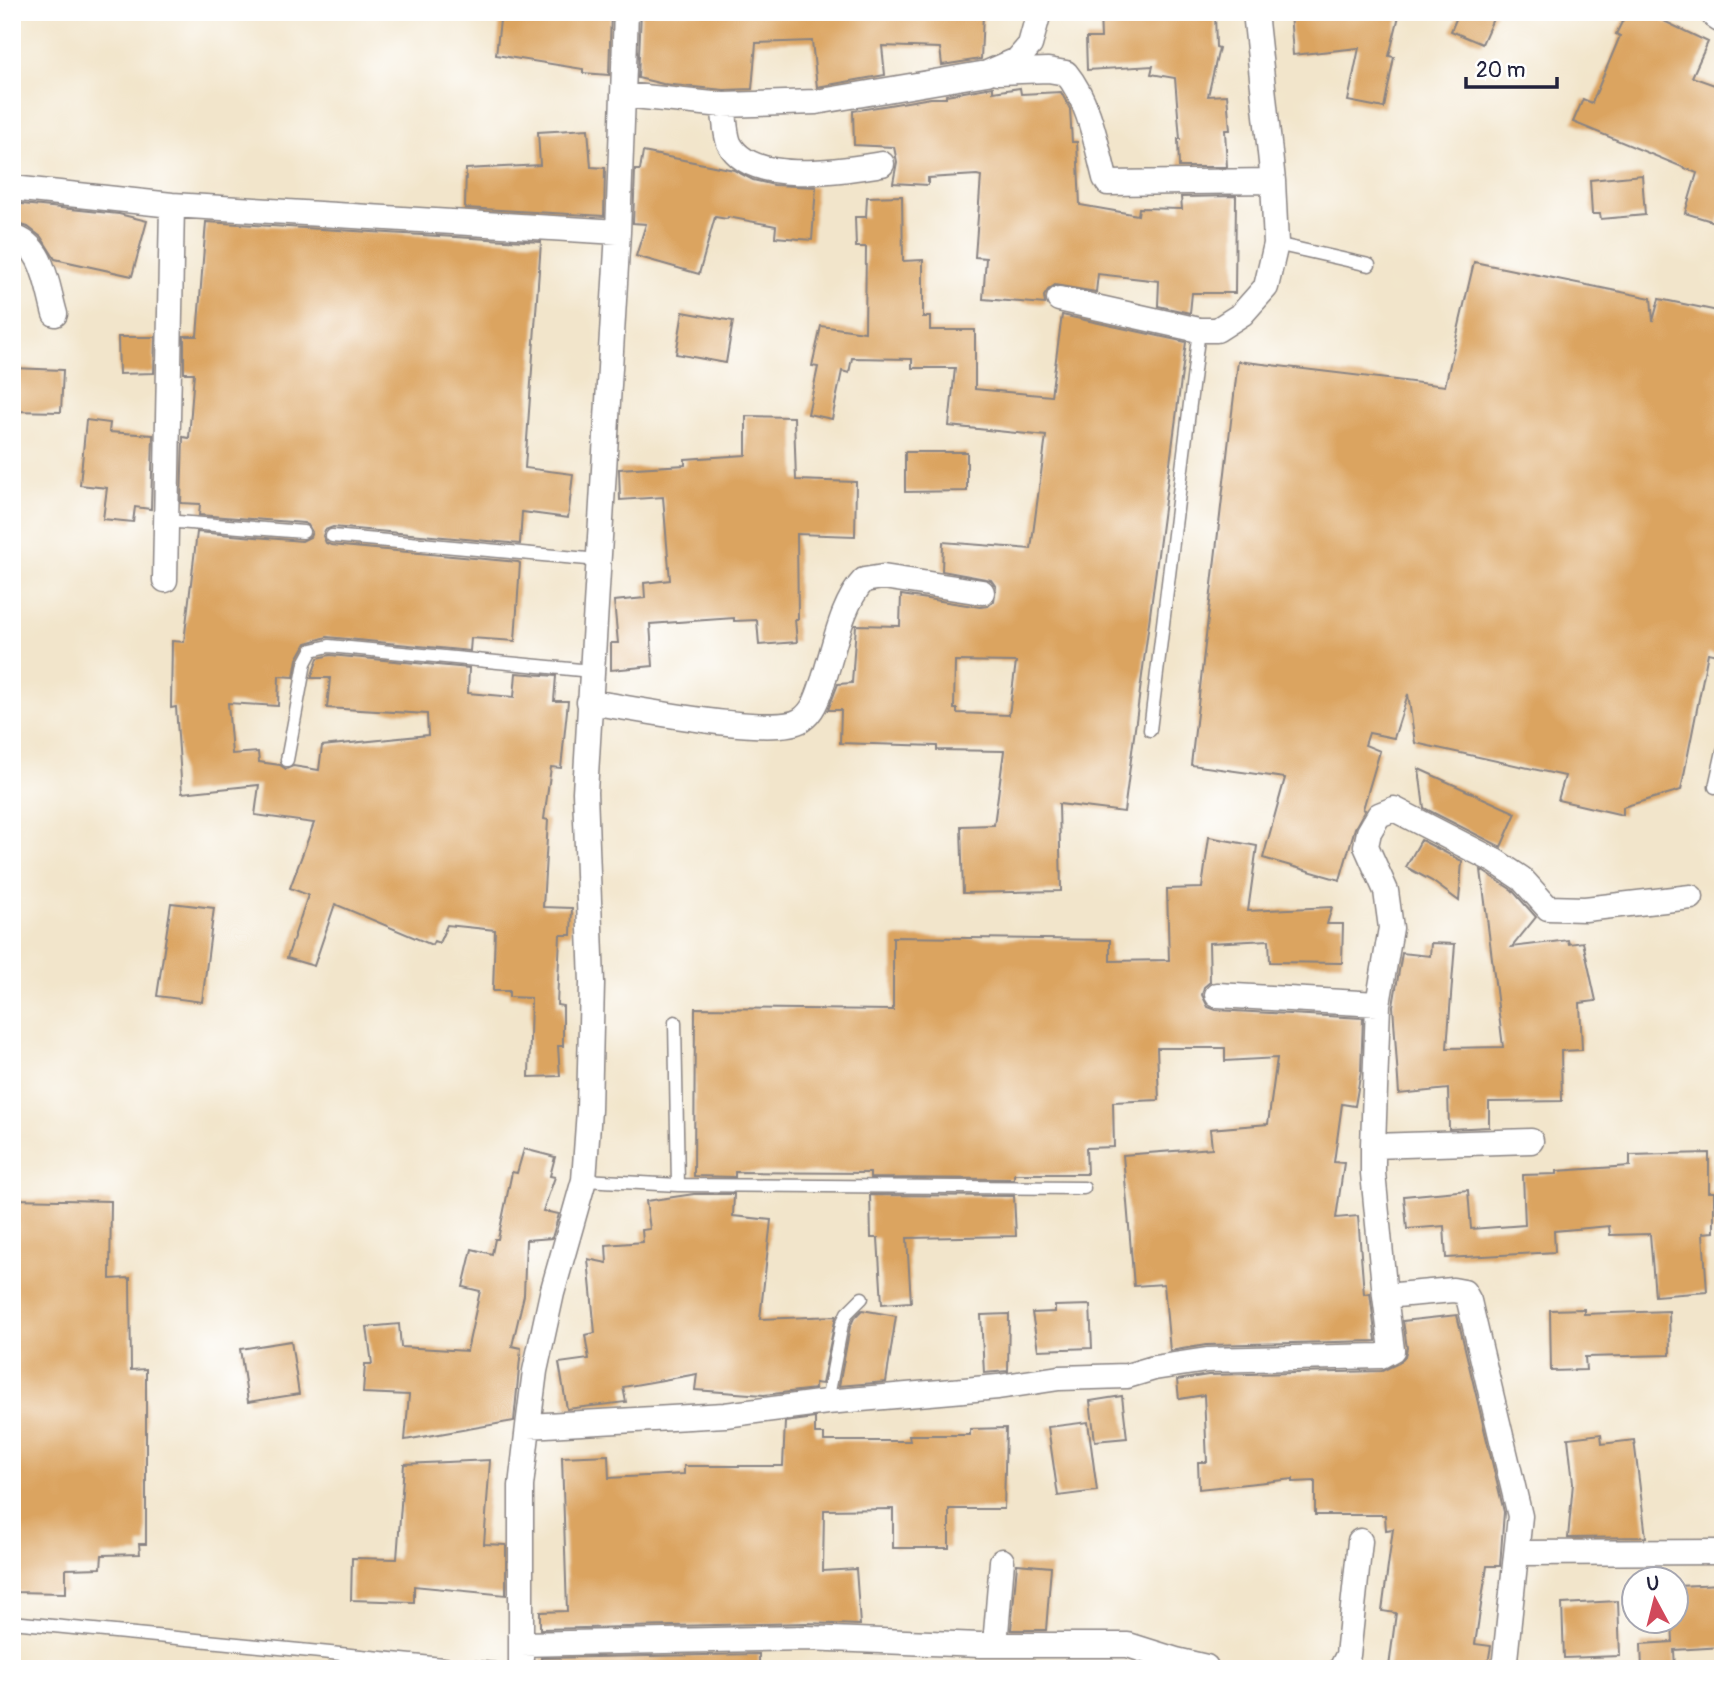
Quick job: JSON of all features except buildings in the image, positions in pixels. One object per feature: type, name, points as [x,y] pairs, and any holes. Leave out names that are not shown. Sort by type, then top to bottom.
[{"type":"street","points":[[521,1669],[521,1486],[528,1426],[535,1371],[552,1293],[584,1180],[589,1110],[592,983],[585,792],[618,232],[626,12]]},
{"type":"street","points":[[987,73],[1017,60],[1030,45],[1039,12]]},
{"type":"street","points":[[1059,299],[1199,330],[1217,330],[1242,314],[1266,287],[1276,244],[1273,181],[1255,12]]},
{"type":"street","points":[[624,95],[723,105],[816,102],[987,73],[1048,70],[1066,73],[1076,85],[1108,183],[1273,181]]},
{"type":"street","points":[[723,105],[729,142],[740,156],[754,164],[780,170],[829,172],[882,164]]},
{"type":"street","points":[[12,188],[172,205],[618,232]]},
{"type":"street","points":[[165,580],[172,205]]},
{"type":"street","points":[[12,237],[23,239],[36,251],[55,314]]},
{"type":"street","points":[[589,702],[745,726],[774,727],[800,721],[814,706],[850,599],[864,580],[883,577],[982,592]]},
{"type":"street","points":[[528,1426],[725,1415],[827,1402],[998,1387],[1059,1378],[1127,1376],[1154,1368],[1207,1360],[1381,1356],[1392,1350],[1373,1146],[1378,1004],[1391,928],[1386,891],[1366,846],[1369,832],[1379,815],[1394,809],[1495,861],[1522,879],[1548,908],[1586,909],[1690,897]]},
{"type":"street","points":[[1217,995],[1378,1004]]},
{"type":"street","points":[[1373,1146],[1531,1141]]},
{"type":"street","points":[[1385,1296],[1453,1290],[1464,1292],[1469,1301],[1520,1516],[1504,1669]]},
{"type":"street","points":[[1341,1669],[1348,1655],[1360,1541]]},
{"type":"street","points":[[1517,1553],[1723,1552]]},
{"type":"street","points":[[995,1645],[1002,1561]]},
{"type":"street","points":[[521,1644],[806,1638],[995,1645],[1128,1645],[1206,1667]]},
{"type":"lane","points":[[1276,244],[1369,265]]},
{"type":"lane","points":[[1150,730],[1199,330]]},
{"type":"lane","points":[[165,521],[303,532]]},
{"type":"lane","points":[[332,536],[599,560]]},
{"type":"lane","points":[[287,760],[304,663],[312,650],[329,646],[592,671]]},
{"type":"lane","points":[[1715,787],[1723,751]]},
{"type":"lane","points":[[675,1022],[678,1185]]},
{"type":"lane","points":[[584,1180],[678,1185],[1084,1188]]},
{"type":"lane","points":[[827,1402],[842,1324],[847,1313],[862,1298]]},
{"type":"lane","points":[[12,1622],[494,1669]]}]
